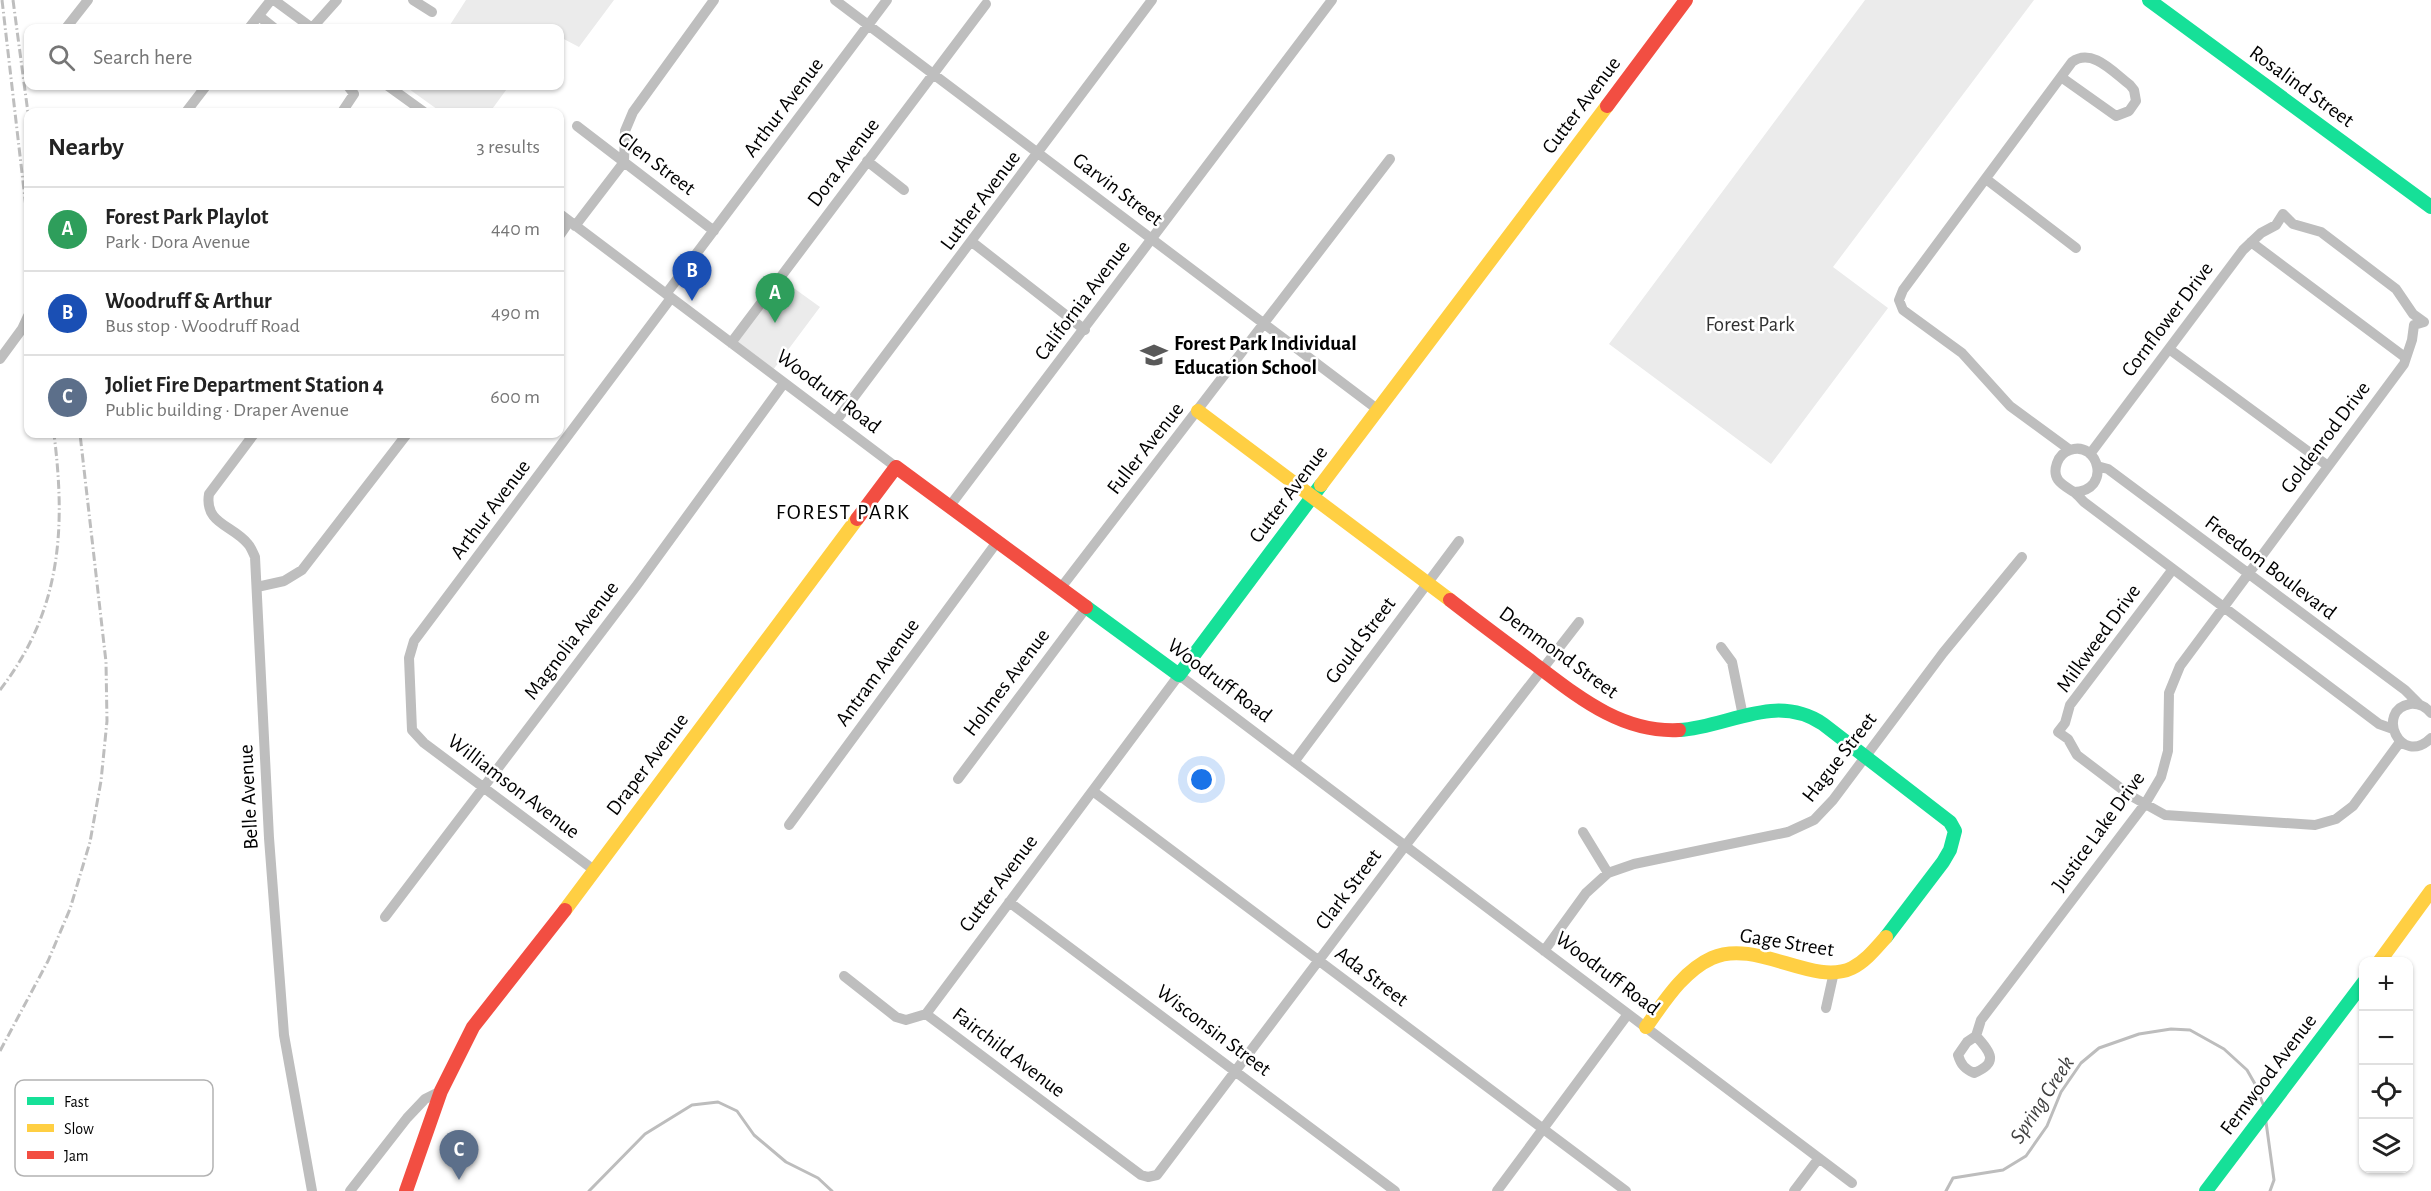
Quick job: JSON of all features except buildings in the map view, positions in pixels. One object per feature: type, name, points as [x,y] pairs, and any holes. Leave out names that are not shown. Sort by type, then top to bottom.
[{"type":"street","points":[[69,24],[88,0]]},
{"type":"street","points":[[252,24],[273,0],[306,24]]},
{"type":"street","points":[[316,24],[337,0]]},
{"type":"street","points":[[413,0],[432,12]]},
{"type":"street","points":[[564,231],[624,162],[625,130],[633,112],[714,0]]},
{"type":"street","name":"Garvin Street","points":[[835,0],[1377,409]]},
{"type":"street","name":"Arthur Avenue","points":[[412,730],[409,658],[414,641],[669,296],[714,231],[887,0]]},
{"type":"street","name":"Luther Avenue","points":[[836,421],[1152,0]]},
{"type":"street","name":"California Avenue","points":[[949,507],[1085,330],[1332,0]]},
{"type":"street","name":"Cutter Avenue","points":[[927,1014],[1377,409],[1686,0]]},
{"type":"street","name":"Rosalind Street","points":[[2149,0],[2431,207]]},
{"type":"street","name":"Dora Avenue","points":[[731,343],[986,4]]},
{"type":"street","points":[[259,16],[269,24]]},
{"type":"street","points":[[2061,77],[2116,116],[2129,111],[2136,100],[2134,90],[2130,85],[2092,57],[2079,57],[2072,62],[1903,290],[1899,300],[1903,310],[1962,353],[2010,406],[2070,450]]},
{"type":"street","points":[[189,108],[203,90]]},
{"type":"street","points":[[344,108],[351,90]]},
{"type":"street","points":[[394,90],[418,108]]},
{"type":"street","name":"Glen Street","points":[[577,126],[714,231]]},
{"type":"street","name":"Fuller Avenue","points":[[1060,590],[1390,159]]},
{"type":"street","points":[[867,161],[904,190]]},
{"type":"street","points":[[1986,179],[2076,248]]},
{"type":"street","name":"Cornflower Drive","points":[[2090,454],[2251,242],[2261,233],[2276,225],[2283,214],[2293,224],[2321,232],[2396,289],[2413,314],[2424,322]]},
{"type":"street","name":"Woodruff Road","points":[[564,217],[1060,590],[1179,675],[1852,1183]]},
{"type":"street","points":[[972,242],[1085,330]]},
{"type":"street","points":[[2251,242],[2406,358]]},
{"type":"street","name":"Goldenrod Drive","points":[[2248,573],[2404,364],[2414,325],[2424,322]]},
{"type":"street","points":[[0,358],[24,328]]},
{"type":"street","points":[[2169,349],[2328,466]]},
{"type":"street","name":"Magnolia Avenue","points":[[385,918],[637,585],[784,383]]},
{"type":"street","name":"Demmond Street","points":[[1198,411],[1592,707],[1632,726],[1667,731],[1695,728],[1743,716],[1778,711],[1803,713],[1823,724],[1937,810],[1950,822],[1955,831]]},
{"type":"street","name":"Belle Avenue","points":[[251,438],[209,494],[207,506],[212,516],[248,544],[255,557],[269,838],[284,1035],[312,1191]]},
{"type":"street","points":[[257,587],[284,581],[302,570],[404,438]]},
{"type":"street","points":[[2074,492],[2081,492],[2092,485],[2096,479],[2097,465],[2090,454],[2077,449],[2070,450],[2058,459],[2055,473],[2062,486],[2074,492],[2084,502],[2379,724],[2393,729]]},
{"type":"street","name":"Freedom Boulevard","points":[[2097,465],[2108,470],[2248,573],[2405,690],[2431,713]]},
{"type":"street","name":"Draper Avenue","points":[[406,1191],[441,1091],[473,1026],[594,870],[896,467]]},
{"type":"street","name":"Gould Street","points":[[1294,762],[1459,541]]},
{"type":"street","name":"Antram Avenue","points":[[789,825],[998,542]]},
{"type":"street","name":"Hague Street","points":[[1544,951],[1586,893],[1608,873],[1634,864],[1788,832],[1814,820],[1833,800],[1943,653],[2022,557]]},
{"type":"street","name":"Milkweed Drive","points":[[2145,804],[2131,796],[2077,754],[2068,739],[2058,732],[2065,723],[2070,705],[2173,569]]},
{"type":"street","name":"Justice Lake Drive","points":[[1976,1036],[1982,1020],[2145,804],[2161,777],[2168,751],[2169,693],[2180,666],[2248,573]]},
{"type":"street","name":"Holmes Avenue","points":[[958,779],[1086,608]]},
{"type":"street","name":"Clark Street","points":[[1148,1177],[1156,1175],[1578,622]]},
{"type":"street","points":[[1721,647],[1732,662],[1743,716]]},
{"type":"street","points":[[2419,704],[2405,705],[2399,710],[2394,715],[2393,729],[2400,742],[2413,746],[2429,742]]},
{"type":"street","name":"Williamson Avenue","points":[[412,730],[424,743],[594,870]]},
{"type":"street","points":[[2145,804],[2165,815],[2315,825],[2336,819],[2353,806],[2400,742]]},
{"type":"street","name":"Ada Street","points":[[1094,792],[1626,1191]]},
{"type":"street","name":"Gage Street","points":[[1646,1028],[1682,979],[1698,964],[1717,954],[1743,953],[1834,972],[1852,968],[1870,956],[1943,862],[1950,850],[1955,831]]},
{"type":"street","points":[[1583,832],[1608,873]]},
{"type":"street","points":[[2383,957],[2431,891]]},
{"type":"street","name":"Wisconsin Street","points":[[1009,902],[1395,1191]]},
{"type":"street","points":[[1826,1008],[1834,972]]},
{"type":"street","name":"Fairchild Avenue","points":[[844,976],[896,1017],[906,1020],[927,1014],[1131,1168],[1148,1177]]},
{"type":"street","name":"Fernwood Avenue","points":[[2206,1191],[2359,989]]},
{"type":"street","points":[[1497,1191],[1628,1014]]},
{"type":"street","name":"Draper Avenue","points":[[350,1191],[407,1118],[425,1099],[441,1091]]},
{"type":"street","points":[[1794,1191],[1818,1158]]},
{"type":"green space","points":[[466,0],[614,0],[579,47],[564,39],[564,24],[451,24]]},
{"type":"green space","name":"Forest Park","points":[[1865,0],[2034,0],[1833,267],[1888,308],[1771,464],[1609,344]]},
{"type":"green space","points":[[410,90],[506,90],[493,108],[435,108]]},
{"type":"green space","points":[[777,276],[820,307],[773,370],[731,338]]},
{"type":"waterway","name":"Spring Creek","points":[[1946,1191],[1953,1178],[2003,1170],[2026,1156],[2047,1126],[2061,1092],[2081,1063],[2099,1048],[2139,1034],[2171,1029],[2190,1030],[2224,1049],[2247,1070],[2263,1104]]},
{"type":"waterway","name":"Spring Creek","points":[[589,1191],[645,1134],[692,1105],[718,1102],[737,1111],[754,1135],[786,1162],[818,1178],[832,1191]]},
{"type":"waterway","name":"Spring Creek","points":[[2266,1122],[2274,1180],[2270,1191]]},
{"type":"railway","points":[[2,0],[24,190]]},
{"type":"railway","points":[[13,0],[24,83]]},
{"type":"railway","points":[[25,90],[27,108]]},
{"type":"railway","points":[[0,690],[36,630],[47,600],[54,568],[59,503],[54,438]]},
{"type":"railway","points":[[0,1051],[48,961],[70,909],[90,842],[101,781],[107,721],[106,662],[80,438]]},
{"type":"traffic: fast","points":[[2149,0],[2431,207]]},
{"type":"traffic: fast","points":[[1086,607],[1179,675],[1321,485]]},
{"type":"traffic: fast","points":[[1679,730],[1698,728],[1770,711],[1787,711],[1805,715],[1823,724],[1950,822],[1955,831],[1950,850],[1886,937]]},
{"type":"traffic: fast","points":[[2206,1191],[2359,989]]},
{"type":"traffic: slow","points":[[1321,485],[1607,106]]},
{"type":"traffic: slow","points":[[1198,411],[1450,600]]},
{"type":"traffic: slow","points":[[565,910],[857,519]]},
{"type":"traffic: slow","points":[[2383,957],[2431,891]]},
{"type":"traffic: slow","points":[[1646,1027],[1683,979],[1712,958],[1729,953],[1747,954],[1820,972],[1837,972],[1852,968],[1862,962],[1886,937]]},
{"type":"traffic: jam","points":[[1607,106],[1686,0]]},
{"type":"traffic: jam","points":[[857,519],[896,467],[1086,607]]},
{"type":"traffic: jam","points":[[1450,600],[1582,699],[1618,719],[1658,729],[1679,730]]},
{"type":"traffic: jam","points":[[406,1191],[441,1091],[473,1027],[565,910]]},
{"type":"place","name":"Woodruff & Arthur","points":[[692,301]]},
{"type":"place","name":"Forest Park Playlot","points":[[775,323]]},
{"type":"place","name":"Forest Park Individual Education School","points":[[1154,355]]},
{"type":"place","name":"Joliet Fire Department Station 4","points":[[459,1180]]},
{"type":"district","name":"FOREST PARK","points":[[843,511]]}]
